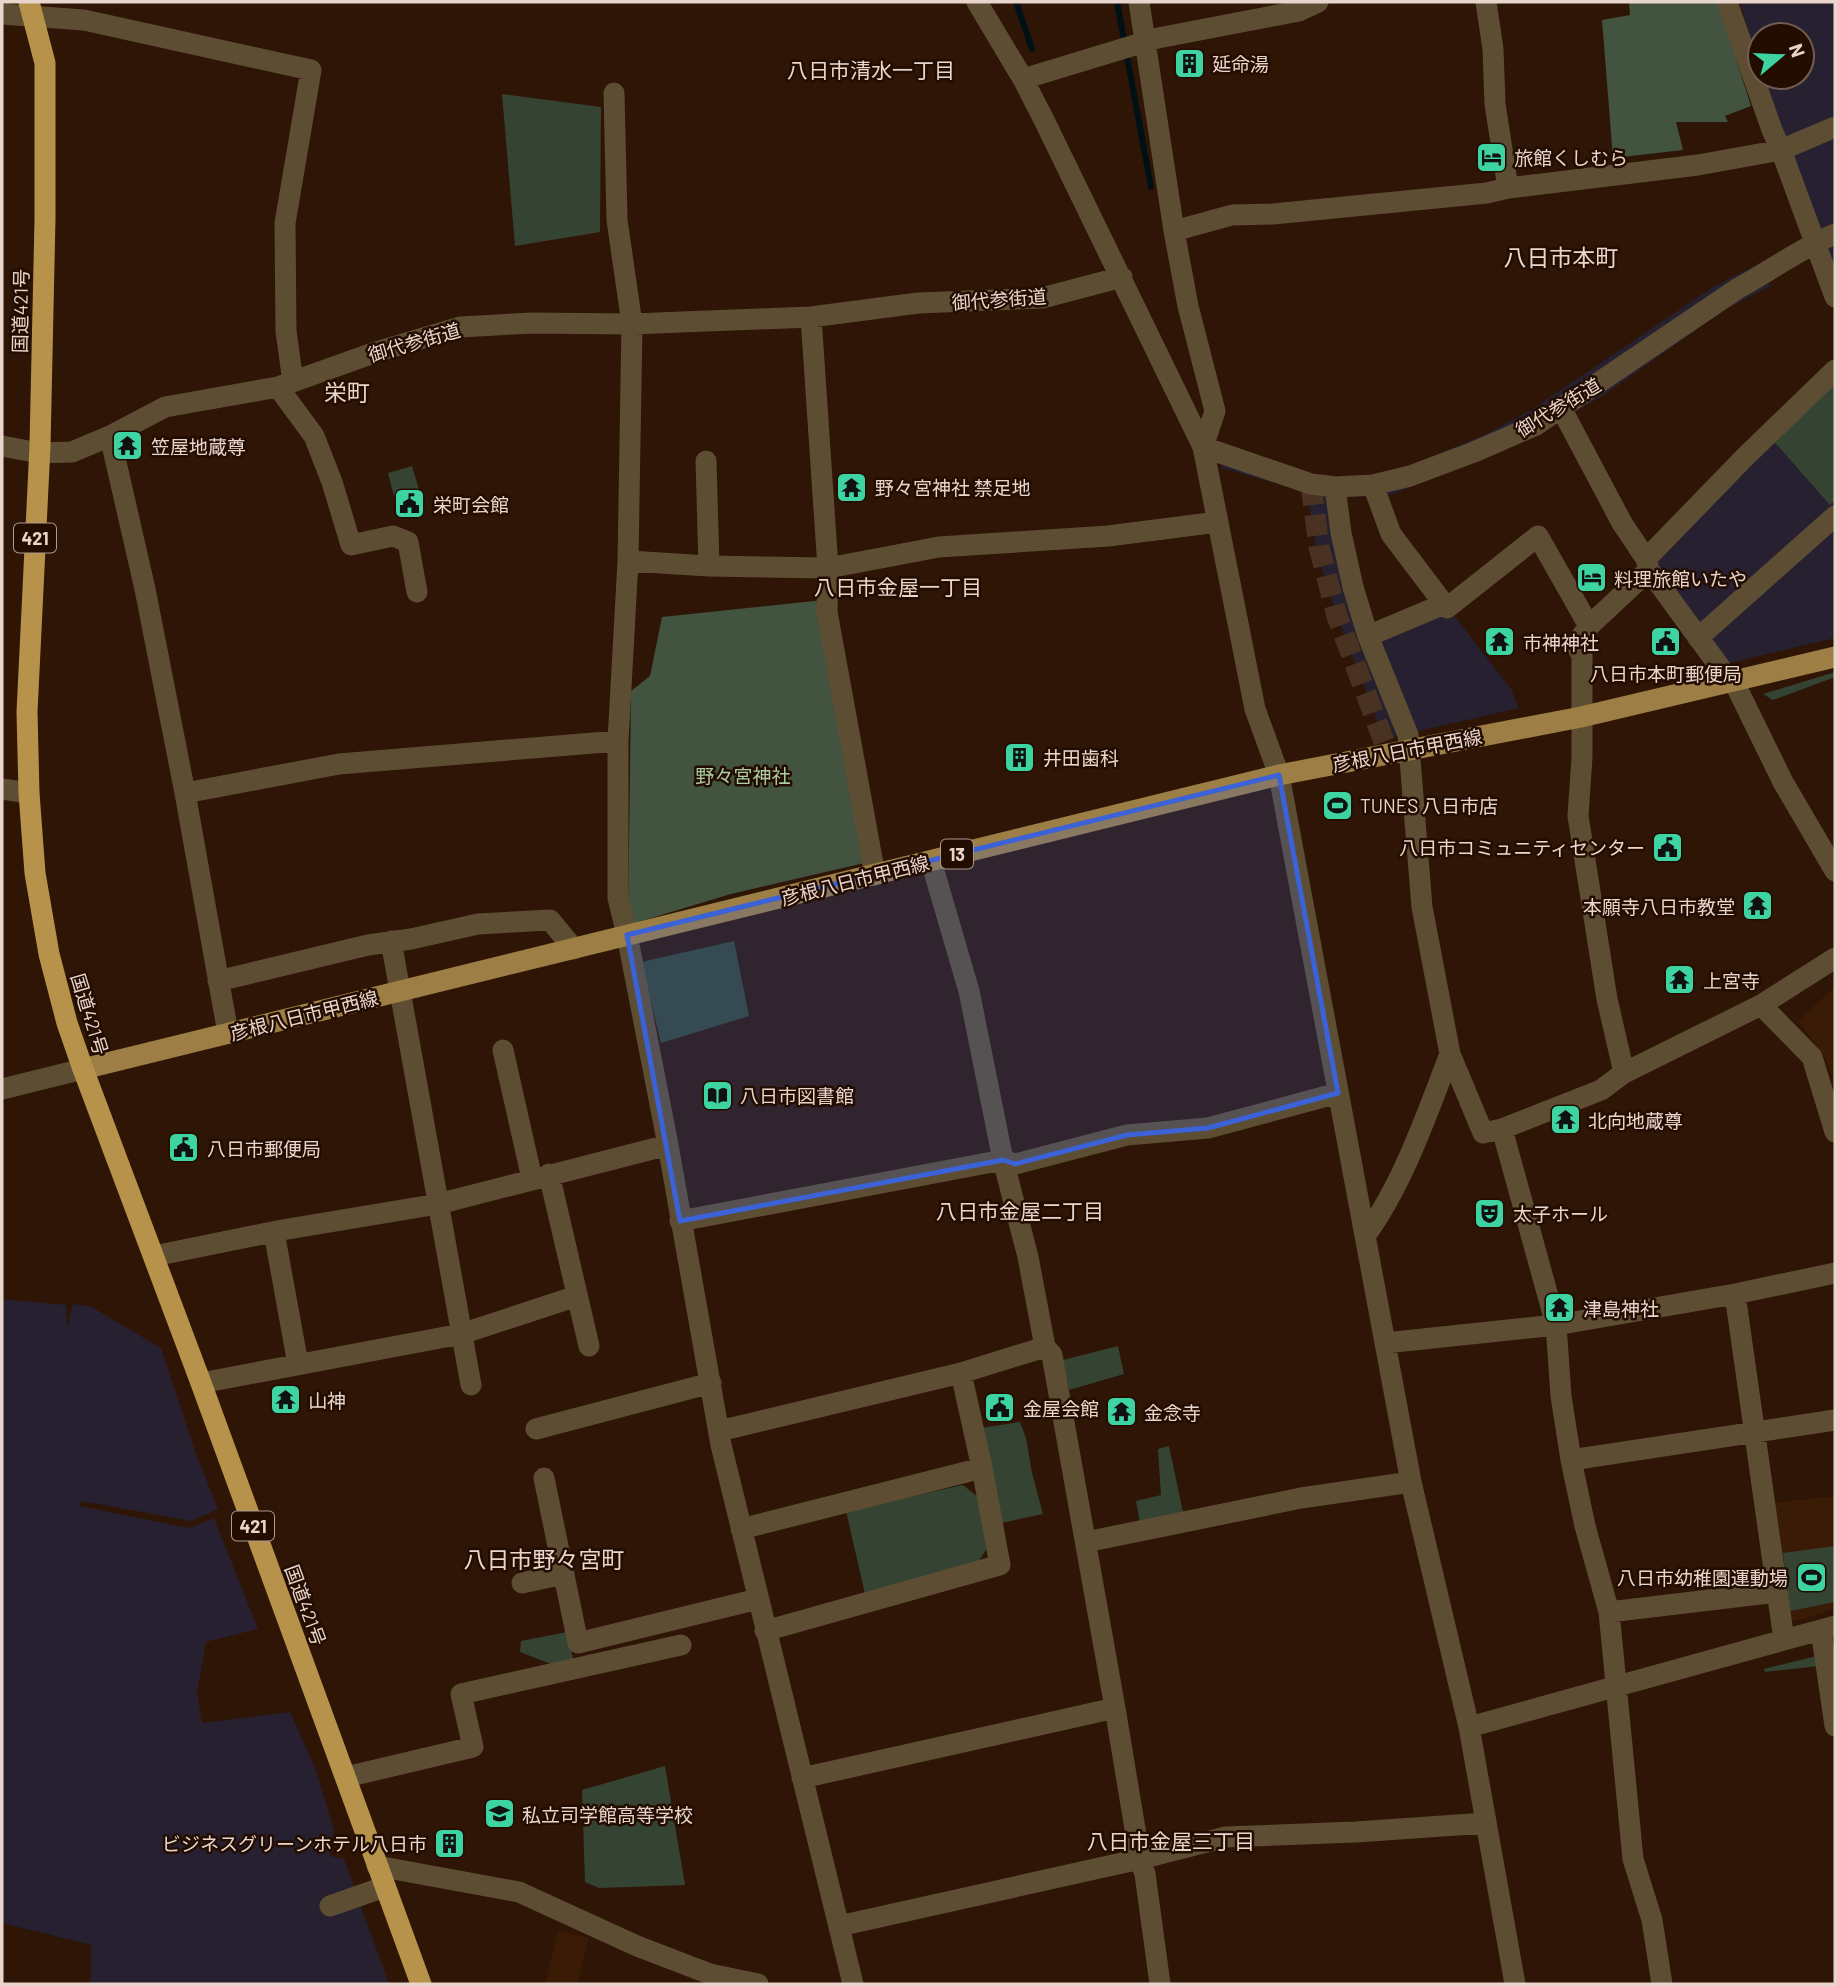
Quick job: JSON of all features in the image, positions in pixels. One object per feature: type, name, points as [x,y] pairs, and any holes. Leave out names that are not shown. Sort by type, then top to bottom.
[{"type":"highway","name":"国道421号","points":[[31,10],[45,63],[45,219],[39,453],[27,712],[35,873],[49,954],[67,1023],[83,1069],[421,1984]]},
{"type":"main road","name":"彦根八日市甲西線","points":[[83,1069],[1279,775],[1581,717],[1835,657]]},
{"type":"street","points":[[977,2],[1023,79],[1203,447],[1255,709],[1279,775],[1411,1482],[1469,1727],[1515,1984]]},
{"type":"street","points":[[1139,2],[1174,231],[1188,306],[1215,411],[1203,447]]},
{"type":"street","points":[[1023,79],[1143,42],[1299,11],[1318,2]]},
{"type":"street","points":[[1486,2],[1493,49],[1495,104],[1508,188]]},
{"type":"street","points":[[1727,2],[1772,130],[1825,238],[1835,297]]},
{"type":"street","points":[[2,14],[31,10],[85,11],[311,70],[285,223],[286,385],[314,436],[332,482],[351,545],[393,536],[408,542],[417,592]]},
{"type":"street","points":[[614,93],[617,220],[632,324],[628,561],[618,741],[618,898],[668,1145],[719,1431],[765,1631],[853,1984]]},
{"type":"street","points":[[1174,231],[1232,215],[1273,214],[1487,193],[1508,188],[1698,165],[1781,150],[1835,127]]},
{"type":"street","name":"御代参街道","points":[[1203,447],[1311,484],[1335,487],[1373,485],[1410,476],[1536,425],[1737,289],[1825,238]]},
{"type":"street","name":"御代参街道","points":[[2,446],[39,453],[72,452],[110,436],[165,407],[286,385],[376,352],[460,327],[811,317],[918,303],[1041,298],[1122,277]]},
{"type":"street","points":[[811,317],[828,568],[827,612],[875,875]]},
{"type":"street","points":[[1624,1073],[1607,999],[1578,816],[1582,656],[1576,644],[1589,626],[1745,457],[1835,370]]},
{"type":"street","points":[[1562,408],[1622,523],[1648,565],[1698,638],[1734,682],[1783,782],[1833,865]]},
{"type":"street","points":[[110,436],[145,589],[228,1033]]},
{"type":"street","points":[[706,461],[709,566]]},
{"type":"street","points":[[1373,485],[1391,534],[1447,608],[1538,536],[1589,626]]},
{"type":"street","points":[[1335,487],[1353,587],[1368,636],[1406,728],[1422,907],[1450,1054],[1483,1133],[1502,1129],[1601,1090],[1624,1073],[1761,1005],[1835,958]]},
{"type":"street","points":[[1698,638],[1835,516]]},
{"type":"street","points":[[628,561],[709,566],[828,568],[939,547],[1108,536],[1218,522]]},
{"type":"street","points":[[1368,636],[1444,604]]},
{"type":"street","points":[[185,793],[339,764],[618,741]]},
{"type":"street","points":[[2,789],[29,793]]},
{"type":"street","points":[[931,861],[969,991],[1003,1160],[1028,1257],[1045,1347],[1052,1355],[1140,1859],[1145,1874],[1160,1984]]},
{"type":"street","points":[[218,981],[478,924],[550,920],[574,948]]},
{"type":"street","points":[[391,941],[471,1385]]},
{"type":"street","points":[[1761,1005],[1812,1057],[1835,1132]]},
{"type":"street","points":[[503,1050],[577,1296],[589,1346]]},
{"type":"street","points":[[1365,1236],[1375,1222],[1419,1136],[1450,1054]]},
{"type":"street","points":[[2,1089],[83,1069]]},
{"type":"street","points":[[680,1221],[1003,1160],[1015,1164],[1128,1135],[1208,1128],[1338,1093]]},
{"type":"street","points":[[1502,1129],[1556,1325],[1560,1384],[1571,1460],[1585,1526],[1609,1612],[1633,1859],[1652,1920],[1661,1984]]},
{"type":"street","points":[[154,1256],[438,1204],[668,1145]]},
{"type":"street","points":[[274,1232],[298,1364]]},
{"type":"street","points":[[1385,1343],[1556,1325],[1735,1294],[1835,1273]]},
{"type":"street","points":[[1735,1294],[1784,1640]]},
{"type":"street","points":[[201,1383],[461,1334],[577,1296]]},
{"type":"street","points":[[719,1431],[961,1373],[1045,1347]]},
{"type":"street","points":[[765,1631],[1000,1565],[961,1373]]},
{"type":"street","points":[[536,1429],[710,1383]]},
{"type":"street","points":[[1571,1460],[1835,1420]]},
{"type":"street","points":[[741,1529],[982,1468]]},
{"type":"street","points":[[544,1478],[578,1643],[758,1599]]},
{"type":"street","points":[[1086,1542],[1301,1498],[1411,1482]]},
{"type":"street","points":[[522,1583],[564,1574]]},
{"type":"street","points":[[1609,1612],[1777,1592]]},
{"type":"street","points":[[1469,1727],[1828,1628],[1835,1726]]},
{"type":"street","points":[[346,1777],[473,1747],[461,1694],[681,1646]]},
{"type":"street","points":[[802,1778],[1115,1708]]},
{"type":"street","points":[[839,1926],[1140,1859],[1226,1837],[1486,1823]]},
{"type":"street","points":[[377,1866],[519,1892],[637,1946],[710,1974],[758,1984]]},
{"type":"street","points":[[330,1906],[384,1887]]},
{"type":"highlighted area","points":[[1279,775],[1338,1093],[1208,1128],[1127,1135],[1015,1164],[1003,1160],[680,1221],[627,935]]},
{"type":"shaded area","points":[[1740,2],[1835,2],[1835,297],[1766,91],[1816,91],[1816,21],[1746,21],[1746,23]]},
{"type":"shaded area","points":[[1760,263],[1770,286],[1723,311],[1601,397],[1479,461],[1384,497],[1342,497],[1349,550],[1374,624],[1442,612],[1452,613],[1511,689],[1519,708],[1384,739],[1338,619],[1316,550],[1307,492],[1221,468],[1227,447],[1313,474],[1361,478],[1389,474],[1484,435],[1531,410],[1713,287]]},
{"type":"shaded area","points":[[1835,379],[1835,638],[1725,664],[1649,570]]},
{"type":"shaded area","points":[[1835,987],[1834,1083],[1826,1059],[1798,1021]]},
{"type":"shaded area","points":[[2,1299],[66,1305],[67,1328],[73,1304],[90,1306],[161,1348],[197,1457],[218,1509],[191,1521],[81,1501],[80,1506],[189,1528],[214,1518],[258,1629],[206,1642],[197,1692],[202,1723],[290,1712],[316,1770],[334,1831],[330,1856],[344,1859],[389,1984],[91,1984],[91,1945],[2,1923]]},
{"type":"shaded area","points":[[1835,1496],[1835,1609],[1788,1623],[1772,1503]]},
{"type":"shaded area","points":[[558,1930],[588,1938],[578,1984],[545,1984]]},
{"type":"green space","points":[[1629,2],[1718,2],[1751,106],[1725,116],[1728,122],[1676,122],[1683,150],[1613,158],[1602,20],[1630,15]]},
{"type":"green space","points":[[502,94],[601,107],[600,232],[515,246]]},
{"type":"green space","points":[[1835,380],[1835,500],[1830,505],[1771,438]]},
{"type":"green space","points":[[412,466],[420,493],[395,500],[388,473]]},
{"type":"green space","name":"野々宮神社","points":[[824,600],[873,861],[731,894],[628,925],[631,691],[650,676],[662,617]]},
{"type":"green space","points":[[1835,672],[1835,677],[1773,700],[1763,694]]},
{"type":"green space","points":[[734,941],[749,1016],[661,1043],[641,962]]},
{"type":"green space","points":[[1118,1346],[1124,1374],[1069,1390],[1063,1360]]},
{"type":"green space","points":[[1020,1422],[1043,1514],[997,1524],[981,1428]]},
{"type":"green space","points":[[1169,1446],[1183,1512],[1140,1523],[1136,1501],[1161,1495],[1158,1449]]},
{"type":"green space","points":[[963,1485],[978,1497],[987,1548],[979,1561],[865,1594],[846,1511]]},
{"type":"green space","name":"八日市幼稚園運動場","points":[[1835,1546],[1835,1602],[1790,1611],[1783,1553]]},
{"type":"green space","points":[[567,1632],[575,1667],[564,1669],[520,1652],[521,1641]]},
{"type":"green space","points":[[1817,1656],[1819,1666],[1765,1672],[1764,1669]]},
{"type":"green space","points":[[665,1766],[685,1885],[599,1888],[585,1882],[582,1790]]},
{"type":"waterway","points":[[1016,2],[1032,49]]},
{"type":"waterway","points":[[1117,2],[1151,187]]},
{"type":"tunnel","points":[[1311,484],[1319,547],[1337,616],[1389,755]]},
{"type":"place","name":"延命湯","points":[[1189,63]]},
{"type":"place","name":"旅館くしむら","points":[[1491,157]]},
{"type":"place","name":"笠屋地蔵尊","points":[[128,446]]},
{"type":"place","name":"野々宮神社 禁足地","points":[[852,487]]},
{"type":"place","name":"栄町会館","points":[[410,504]]},
{"type":"place","name":"料理旅館いたや","points":[[1591,578]]},
{"type":"place","name":"市神神社","points":[[1500,642]]},
{"type":"place","name":"八日市本町郵便局","points":[[1666,642]]},
{"type":"place","name":"井田歯科","points":[[1020,757]]},
{"type":"place","name":"TUNES 八日市店","points":[[1337,805]]},
{"type":"place","name":"八日市コミュニティセンター","points":[[1668,847]]},
{"type":"place","name":"本願寺八日市教堂","points":[[1758,906]]},
{"type":"place","name":"上宮寺","points":[[1680,980]]},
{"type":"place","name":"八日市図書館","points":[[717,1095]]},
{"type":"place","name":"北向地蔵尊","points":[[1565,1120]]},
{"type":"place","name":"八日市郵便局","points":[[184,1148]]},
{"type":"place","name":"太子ホール","points":[[1490,1213]]},
{"type":"place","name":"津島神社","points":[[1560,1308]]},
{"type":"place","name":"山神","points":[[285,1400]]},
{"type":"place","name":"金屋会館","points":[[1000,1408]]},
{"type":"place","name":"金念寺","points":[[1121,1412]]},
{"type":"place","name":"八日市幼稚園運動場","points":[[1811,1577]]},
{"type":"place","name":"私立司学館高等学校","points":[[499,1814]]},
{"type":"place","name":"ビジネスグリーンホテル八日市","points":[[450,1843]]},
{"type":"district","name":"八日市清水一丁目","points":[[871,69]]},
{"type":"district","name":"八日市本町","points":[[1561,257]]},
{"type":"district","name":"栄町","points":[[347,392]]},
{"type":"district","name":"八日市金屋一丁目","points":[[898,586]]},
{"type":"district","name":"八日市金屋二丁目","points":[[1020,1210]]},
{"type":"district","name":"八日市野々宮町","points":[[544,1559]]},
{"type":"district","name":"八日市金屋三丁目","points":[[1171,1840]]}]
